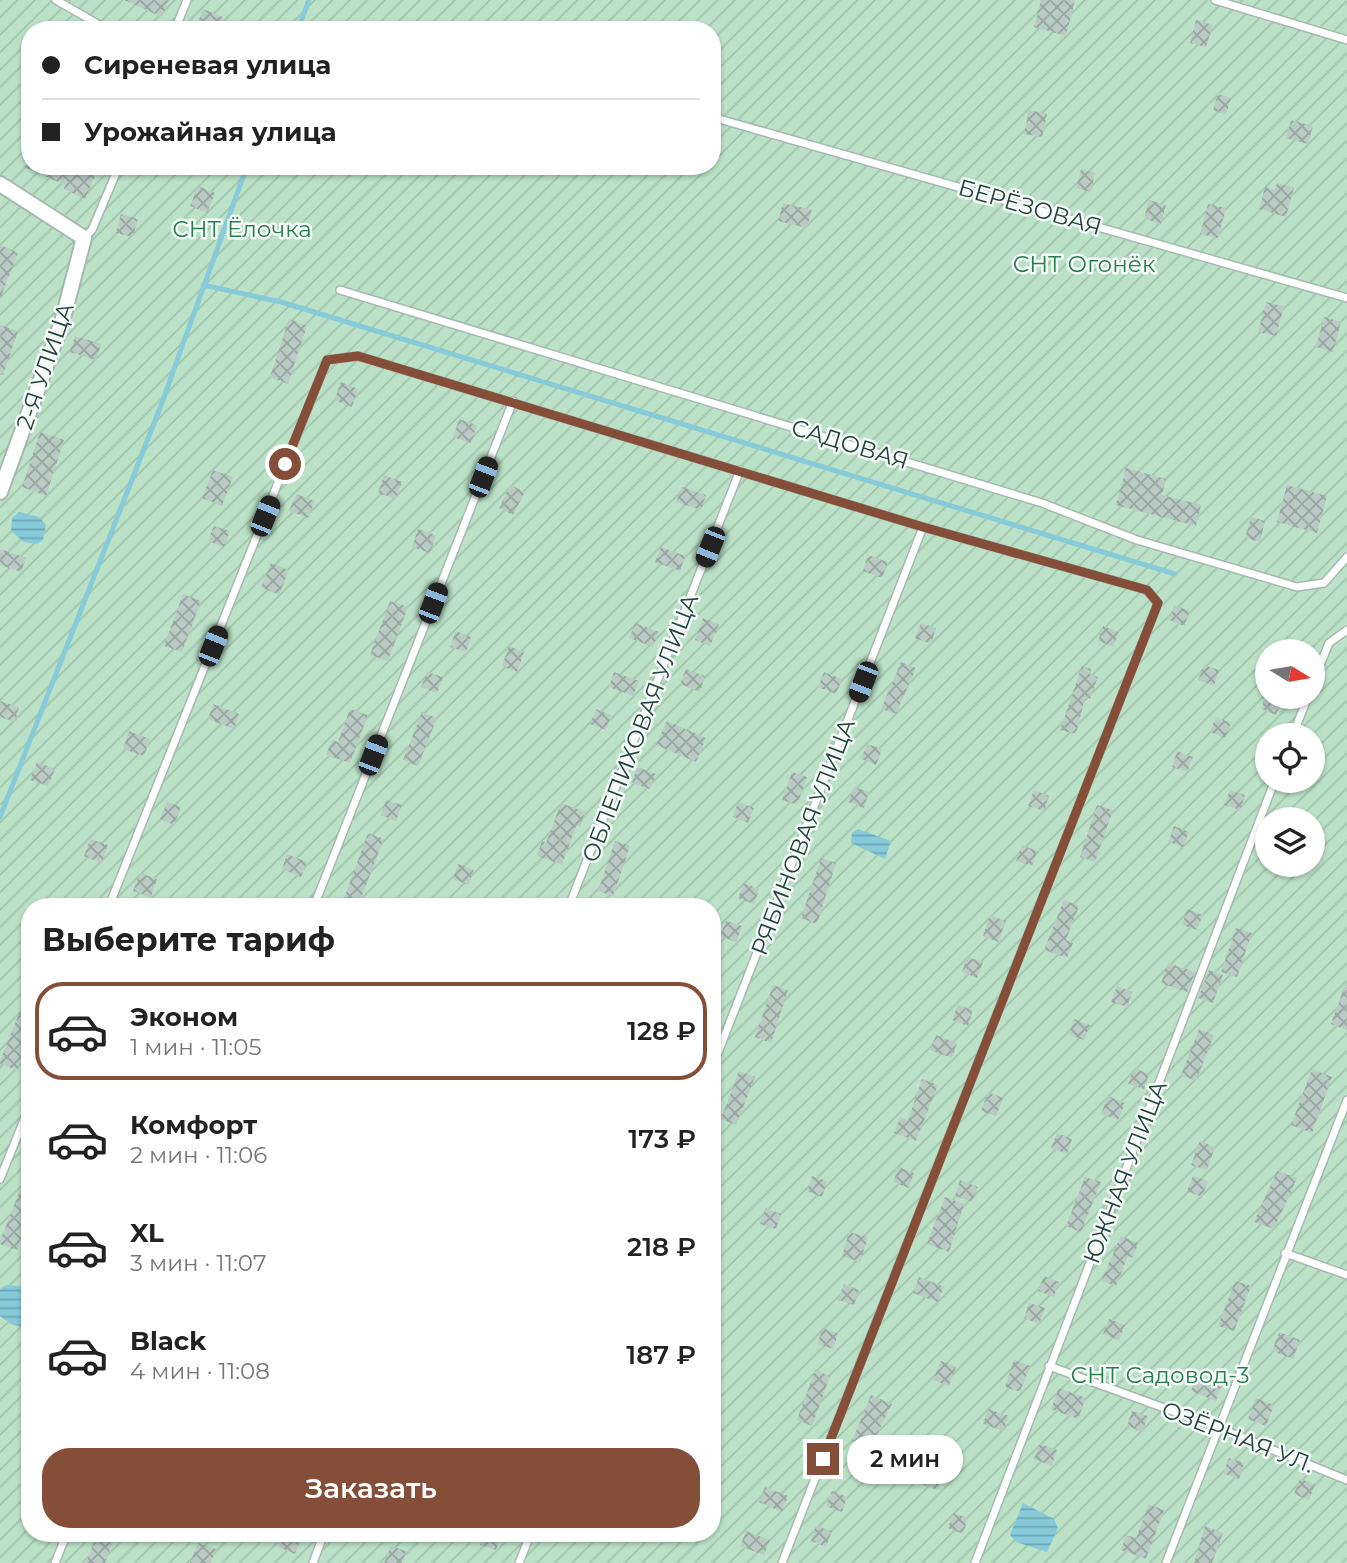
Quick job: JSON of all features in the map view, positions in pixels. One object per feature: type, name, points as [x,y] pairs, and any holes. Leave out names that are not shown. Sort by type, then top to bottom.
[{"type":"street","points":[[0,184],[84,238]]},
{"type":"street","name":"2-Я УЛИЦА","points":[[0,492],[62,322],[84,238]]},
{"type":"lane","points":[[56,0],[92,21]]},
{"type":"lane","points":[[179,21],[187,0]]},
{"type":"lane","points":[[1215,0],[1347,40]]},
{"type":"lane","name":"БЕРЁЗОВАЯ","points":[[721,120],[1347,298]]},
{"type":"lane","points":[[84,238],[92,230],[115,175]]},
{"type":"lane","name":"САДОВАЯ","points":[[341,290],[1029,499],[1137,540],[1297,587],[1324,583],[1347,557]]},
{"type":"lane","points":[[112,898],[327,360],[358,356],[923,527],[1147,590],[1158,603],[782,1563]]},
{"type":"lane","points":[[317,898],[513,401]]},
{"type":"lane","name":"ОБЛЕПИХОВАЯ УЛИЦА","points":[[572,898],[740,470]]},
{"type":"lane","name":"РЯБИНОВАЯ УЛИЦА","points":[[721,1045],[923,527]]},
{"type":"lane","points":[[1325,653],[1329,643],[1347,631]]},
{"type":"lane","name":"ЮЖНАЯ УЛИЦА","points":[[975,1563],[1270,793]]},
{"type":"lane","points":[[1166,1563],[1285,1252],[1347,1100]]},
{"type":"lane","points":[[0,1179],[21,1127]]},
{"type":"lane","points":[[1285,1252],[1347,1275]]},
{"type":"lane","name":"ОЗЁРНАЯ УЛ.","points":[[1049,1366],[1219,1428],[1347,1480]]},
{"type":"lane","points":[[55,1563],[63,1542]]},
{"type":"lane","points":[[313,1563],[321,1542]]},
{"type":"lane","points":[[519,1563],[527,1542]]},
{"type":"green space","points":[[0,0],[1347,0],[1347,1563],[0,1563]]},
{"type":"water","points":[[19,512],[39,517],[46,525],[43,540],[38,544],[24,542],[11,531],[12,518]]},
{"type":"water","points":[[858,829],[891,841],[885,859],[851,843],[852,833]]},
{"type":"water","points":[[6,1285],[21,1286],[21,1326],[11,1324],[0,1316],[0,1289]]},
{"type":"water","points":[[1023,1503],[1054,1519],[1058,1528],[1047,1552],[1016,1542],[1010,1535]]},
{"type":"building","points":[[124,0],[169,0],[162,17]]},
{"type":"building","points":[[1041,0],[1075,0],[1066,36],[1034,27]]},
{"type":"building","points":[[203,9],[223,17],[221,21],[198,21]]},
{"type":"building","points":[[1196,20],[1213,25],[1206,47],[1190,43]]},
{"type":"building","points":[[1218,94],[1231,98],[1226,115],[1213,110]]},
{"type":"building","points":[[1029,110],[1047,114],[1042,137],[1024,134]]},
{"type":"building","points":[[1291,120],[1313,126],[1308,144],[1286,138]]},
{"type":"building","points":[[1081,169],[1095,173],[1091,192],[1076,188]]},
{"type":"building","points":[[42,175],[95,176],[85,199],[64,189],[65,185]]},
{"type":"building","points":[[1277,183],[1294,188],[1286,217],[1259,209],[1265,187],[1275,190]]},
{"type":"building","points":[[198,186],[215,193],[207,213],[190,206]]},
{"type":"building","points":[[1149,200],[1166,205],[1161,224],[1144,219]]},
{"type":"building","points":[[783,203],[812,210],[807,228],[778,221]]},
{"type":"building","points":[[1208,204],[1226,208],[1218,238],[1200,234]]},
{"type":"building","points":[[121,214],[138,219],[133,237],[116,233]]},
{"type":"building","points":[[0,245],[18,253],[1,297],[0,297]]},
{"type":"building","points":[[1266,302],[1284,306],[1276,336],[1258,332]]},
{"type":"building","points":[[1324,317],[1341,322],[1333,352],[1316,347]]},
{"type":"building","points":[[289,319],[307,326],[288,384],[270,377]]},
{"type":"building","points":[[0,325],[18,331],[3,375],[0,375]]},
{"type":"building","points":[[75,336],[101,344],[96,360],[70,352]]},
{"type":"building","points":[[341,382],[358,389],[352,407],[334,400]]},
{"type":"building","points":[[459,419],[477,425],[471,443],[453,437]]},
{"type":"building","points":[[40,432],[64,440],[46,496],[22,487]]},
{"type":"building","points":[[1126,468],[1166,479],[1162,495],[1201,505],[1196,526],[1116,505]]},
{"type":"building","points":[[213,470],[233,477],[222,506],[202,498]]},
{"type":"building","points":[[384,475],[402,482],[396,499],[378,493]]},
{"type":"building","points":[[510,485],[525,492],[513,515],[499,508]]},
{"type":"building","points":[[1287,485],[1327,496],[1317,533],[1277,522]]},
{"type":"building","points":[[682,487],[706,495],[701,510],[676,502]]},
{"type":"building","points":[[296,494],[315,501],[308,518],[289,511]]},
{"type":"building","points":[[1251,517],[1265,521],[1260,542],[1245,538]]},
{"type":"building","points":[[214,526],[230,531],[224,547],[208,541]]},
{"type":"building","points":[[418,529],[436,535],[430,553],[412,547]]},
{"type":"building","points":[[661,547],[685,556],[680,571],[655,562]]},
{"type":"building","points":[[0,549],[26,558],[21,572],[0,565]]},
{"type":"building","points":[[868,555],[888,562],[882,578],[863,571]]},
{"type":"building","points":[[271,563],[289,570],[279,595],[261,587]]},
{"type":"building","points":[[183,594],[201,601],[182,652],[164,646]]},
{"type":"building","points":[[390,601],[408,607],[388,661],[370,655]]},
{"type":"building","points":[[1174,605],[1190,611],[1184,626],[1169,620]]},
{"type":"building","points":[[703,618],[719,624],[710,646],[695,640]]},
{"type":"building","points":[[635,623],[659,632],[653,647],[629,638]]},
{"type":"building","points":[[921,623],[936,628],[931,644],[915,638]]},
{"type":"building","points":[[1103,626],[1119,632],[1113,647],[1098,641]]},
{"type":"building","points":[[456,631],[471,637],[466,652],[450,647]]},
{"type":"building","points":[[509,646],[524,652],[517,672],[502,666]]},
{"type":"building","points":[[901,662],[916,668],[896,714],[881,709]]},
{"type":"building","points":[[1204,665],[1219,670],[1214,686],[1198,680]]},
{"type":"building","points":[[1082,666],[1091,669],[1090,674],[1098,677],[1090,699],[1085,697],[1076,734],[1060,730]]},
{"type":"building","points":[[686,669],[705,676],[700,692],[680,684]]},
{"type":"building","points":[[427,672],[443,677],[437,693],[421,687]]},
{"type":"building","points":[[614,672],[639,681],[633,696],[609,687]]},
{"type":"building","points":[[824,672],[842,679],[836,694],[818,687]]},
{"type":"building","points":[[0,701],[19,707],[15,722],[0,717]]},
{"type":"building","points":[[213,704],[239,714],[234,729],[208,719]]},
{"type":"building","points":[[350,709],[368,715],[350,763],[326,755],[332,740],[338,742]]},
{"type":"building","points":[[596,709],[611,715],[606,730],[590,724]]},
{"type":"building","points":[[1261,709],[1278,709],[1276,715]]},
{"type":"building","points":[[422,712],[437,718],[418,766],[403,760]]},
{"type":"building","points":[[1216,717],[1231,723],[1225,738],[1210,732]]},
{"type":"building","points":[[667,721],[706,738],[696,762],[656,745]]},
{"type":"building","points":[[129,731],[150,739],[144,756],[123,749]]},
{"type":"building","points":[[867,744],[882,749],[876,765],[861,759]]},
{"type":"building","points":[[1177,751],[1193,757],[1187,772],[1172,767]]},
{"type":"building","points":[[37,762],[55,769],[48,786],[30,780]]},
{"type":"building","points":[[637,767],[656,774],[650,789],[632,783]]},
{"type":"building","points":[[792,772],[807,777],[797,805],[782,800]]},
{"type":"building","points":[[854,787],[869,792],[864,808],[848,802]]},
{"type":"building","points":[[1034,790],[1049,796],[1044,811],[1028,806]]},
{"type":"building","points":[[1230,790],[1245,795],[1240,810],[1224,805]]},
{"type":"building","points":[[386,800],[402,805],[396,821],[381,815]]},
{"type":"building","points":[[167,802],[181,807],[174,825],[160,819]]},
{"type":"building","points":[[738,802],[754,808],[748,823],[733,817]]},
{"type":"building","points":[[561,803],[585,812],[580,827],[576,826],[562,865],[537,856],[542,841],[546,843]]},
{"type":"building","points":[[1097,805],[1113,810],[1095,862],[1080,857]]},
{"type":"building","points":[[1174,826],[1189,832],[1183,847],[1168,842]]},
{"type":"building","points":[[368,833],[384,839],[361,898],[344,898]]},
{"type":"building","points":[[90,839],[108,845],[101,863],[84,856]]},
{"type":"building","points":[[615,841],[630,846],[613,896],[598,891]]},
{"type":"building","points":[[1022,845],[1037,851],[1032,866],[1016,861]]},
{"type":"building","points":[[287,854],[307,862],[301,877],[282,869]]},
{"type":"building","points":[[821,858],[836,863],[817,924],[801,918]]},
{"type":"building","points":[[458,864],[474,870],[468,885],[453,879]]},
{"type":"building","points":[[140,873],[157,879],[151,897],[133,891]]},
{"type":"building","points":[[744,883],[759,889],[754,904],[738,898]]},
{"type":"building","points":[[1064,900],[1079,906],[1066,940],[1073,943],[1067,958],[1044,950]]},
{"type":"building","points":[[1187,909],[1203,915],[1197,930],[1182,925]]},
{"type":"building","points":[[990,915],[1006,921],[998,942],[983,936]]},
{"type":"building","points":[[726,921],[742,926],[736,942],[721,936]]},
{"type":"building","points":[[1236,928],[1252,933],[1237,977],[1221,972]]},
{"type":"building","points":[[967,957],[983,962],[977,978],[962,972]]},
{"type":"building","points":[[1168,963],[1195,972],[1187,992],[1161,983]]},
{"type":"building","points":[[1209,970],[1223,975],[1213,1003],[1198,998]]},
{"type":"building","points":[[773,985],[788,990],[771,1043],[755,1037]]},
{"type":"building","points":[[1347,985],[1347,1030],[1331,1024]]},
{"type":"building","points":[[1117,986],[1132,992],[1127,1007],[1111,1002]]},
{"type":"building","points":[[958,1005],[973,1010],[968,1026],[952,1020]]},
{"type":"building","points":[[21,1008],[21,1059],[17,1070],[0,1064]]},
{"type":"building","points":[[1074,1019],[1090,1025],[1084,1040],[1069,1035]]},
{"type":"building","points":[[1199,1029],[1214,1035],[1196,1081],[1181,1075]]},
{"type":"building","points":[[936,1035],[957,1043],[952,1058],[930,1050]]},
{"type":"building","points":[[1134,1068],[1149,1074],[1144,1089],[1128,1084]]},
{"type":"building","points":[[1312,1069],[1332,1077],[1312,1133],[1291,1125]]},
{"type":"building","points":[[739,1071],[755,1077],[736,1125],[721,1119]]},
{"type":"building","points":[[922,1079],[938,1085],[916,1141],[894,1133],[900,1117],[908,1120]]},
{"type":"building","points":[[988,1092],[1003,1098],[996,1116],[981,1111]]},
{"type":"building","points":[[1108,1096],[1125,1103],[1118,1120],[1101,1114]]},
{"type":"building","points":[[1057,1133],[1072,1139],[1067,1154],[1051,1148]]},
{"type":"building","points":[[1200,1141],[1215,1147],[1207,1170],[1191,1165]]},
{"type":"building","points":[[899,1167],[914,1173],[909,1188],[893,1182]]},
{"type":"building","points":[[1277,1171],[1297,1178],[1274,1229],[1254,1222]]},
{"type":"building","points":[[812,1176],[827,1181],[822,1197],[807,1191]]},
{"type":"building","points":[[1193,1176],[1208,1181],[1202,1197],[1187,1191]]},
{"type":"building","points":[[1085,1177],[1101,1182],[1081,1232],[1066,1226]]},
{"type":"building","points":[[960,1180],[978,1187],[972,1202],[955,1196]]},
{"type":"building","points":[[21,1188],[21,1239],[17,1250],[0,1244]]},
{"type":"building","points":[[945,1197],[964,1204],[949,1252],[927,1244]]},
{"type":"building","points":[[766,1208],[781,1214],[776,1229],[760,1224]]},
{"type":"building","points":[[849,1232],[868,1237],[860,1262],[842,1256]]},
{"type":"building","points":[[1121,1236],[1138,1243],[1133,1258],[1128,1256],[1116,1286],[1101,1281]]},
{"type":"building","points":[[1044,1276],[1059,1282],[1054,1297],[1038,1291]]},
{"type":"building","points":[[919,1277],[944,1287],[938,1302],[913,1293]]},
{"type":"building","points":[[1235,1281],[1251,1286],[1234,1331],[1218,1326]]},
{"type":"building","points":[[844,1284],[859,1290],[854,1305],[838,1300]]},
{"type":"building","points":[[1029,1303],[1045,1308],[1039,1324],[1024,1318]]},
{"type":"building","points":[[1109,1319],[1125,1325],[1119,1340],[1103,1334]]},
{"type":"building","points":[[823,1328],[838,1334],[833,1349],[817,1344]]},
{"type":"building","points":[[1279,1332],[1300,1340],[1293,1359],[1272,1351]]},
{"type":"building","points":[[1014,1360],[1030,1366],[1020,1392],[1005,1387]]},
{"type":"building","points":[[941,1361],[956,1367],[949,1386],[933,1380]]},
{"type":"building","points":[[815,1370],[830,1376],[812,1426],[797,1420]]},
{"type":"building","points":[[1197,1376],[1221,1386],[1216,1401],[1191,1391]]},
{"type":"building","points":[[1059,1388],[1086,1398],[1078,1419],[1051,1409]]},
{"type":"building","points":[[871,1395],[892,1404],[870,1448],[852,1441]]},
{"type":"building","points":[[1256,1398],[1274,1405],[1266,1426],[1248,1419]]},
{"type":"building","points":[[988,1409],[1009,1416],[1003,1431],[983,1424]]},
{"type":"building","points":[[1132,1411],[1148,1416],[1142,1432],[1127,1426]]},
{"type":"building","points":[[1040,1444],[1057,1450],[1052,1466],[1034,1459]]},
{"type":"building","points":[[1229,1458],[1244,1463],[1239,1479],[1223,1473]]},
{"type":"building","points":[[928,1469],[943,1474],[937,1490],[922,1484]]},
{"type":"building","points":[[1300,1479],[1315,1484],[1309,1500],[1294,1494]]},
{"type":"building","points":[[765,1487],[788,1496],[782,1512],[759,1502]]},
{"type":"building","points":[[832,1491],[847,1497],[842,1512],[826,1506]]},
{"type":"building","points":[[1149,1504],[1164,1510],[1146,1559],[1121,1550],[1126,1535],[1136,1538]]},
{"type":"building","points":[[953,1513],[968,1518],[963,1534],[948,1528]]},
{"type":"building","points":[[816,1526],[832,1531],[826,1547],[811,1541]]},
{"type":"building","points":[[1205,1526],[1223,1533],[1212,1563],[1194,1563]]},
{"type":"building","points":[[746,1531],[770,1540],[764,1555],[740,1546]]},
{"type":"building","points":[[94,1542],[113,1542],[105,1563],[86,1563]]},
{"type":"building","points":[[280,1542],[300,1542],[295,1554],[278,1547]]},
{"type":"building","points":[[481,1542],[499,1542],[496,1550],[480,1545]]},
{"type":"building","points":[[198,1543],[216,1549],[211,1563],[190,1563]]},
{"type":"building","points":[[391,1546],[406,1551],[402,1563],[384,1563]]},
{"type":"waterway","points":[[301,21],[309,0]]},
{"type":"waterway","points":[[0,817],[160,408],[244,175]]},
{"type":"waterway","points":[[203,285],[281,302],[1175,574]]},
{"type":"route","points":[[285,464],[327,360],[340,356],[358,356],[923,527],[1147,590],[1158,603],[823,1459]]},
{"type":"park label","name":"СНТ Ёлочка","points":[[242,229]]},
{"type":"park label","name":"СНТ Огонёк","points":[[1084,264]]},
{"type":"park label","name":"СНТ Садовод-3","points":[[1160,1375]]}]
